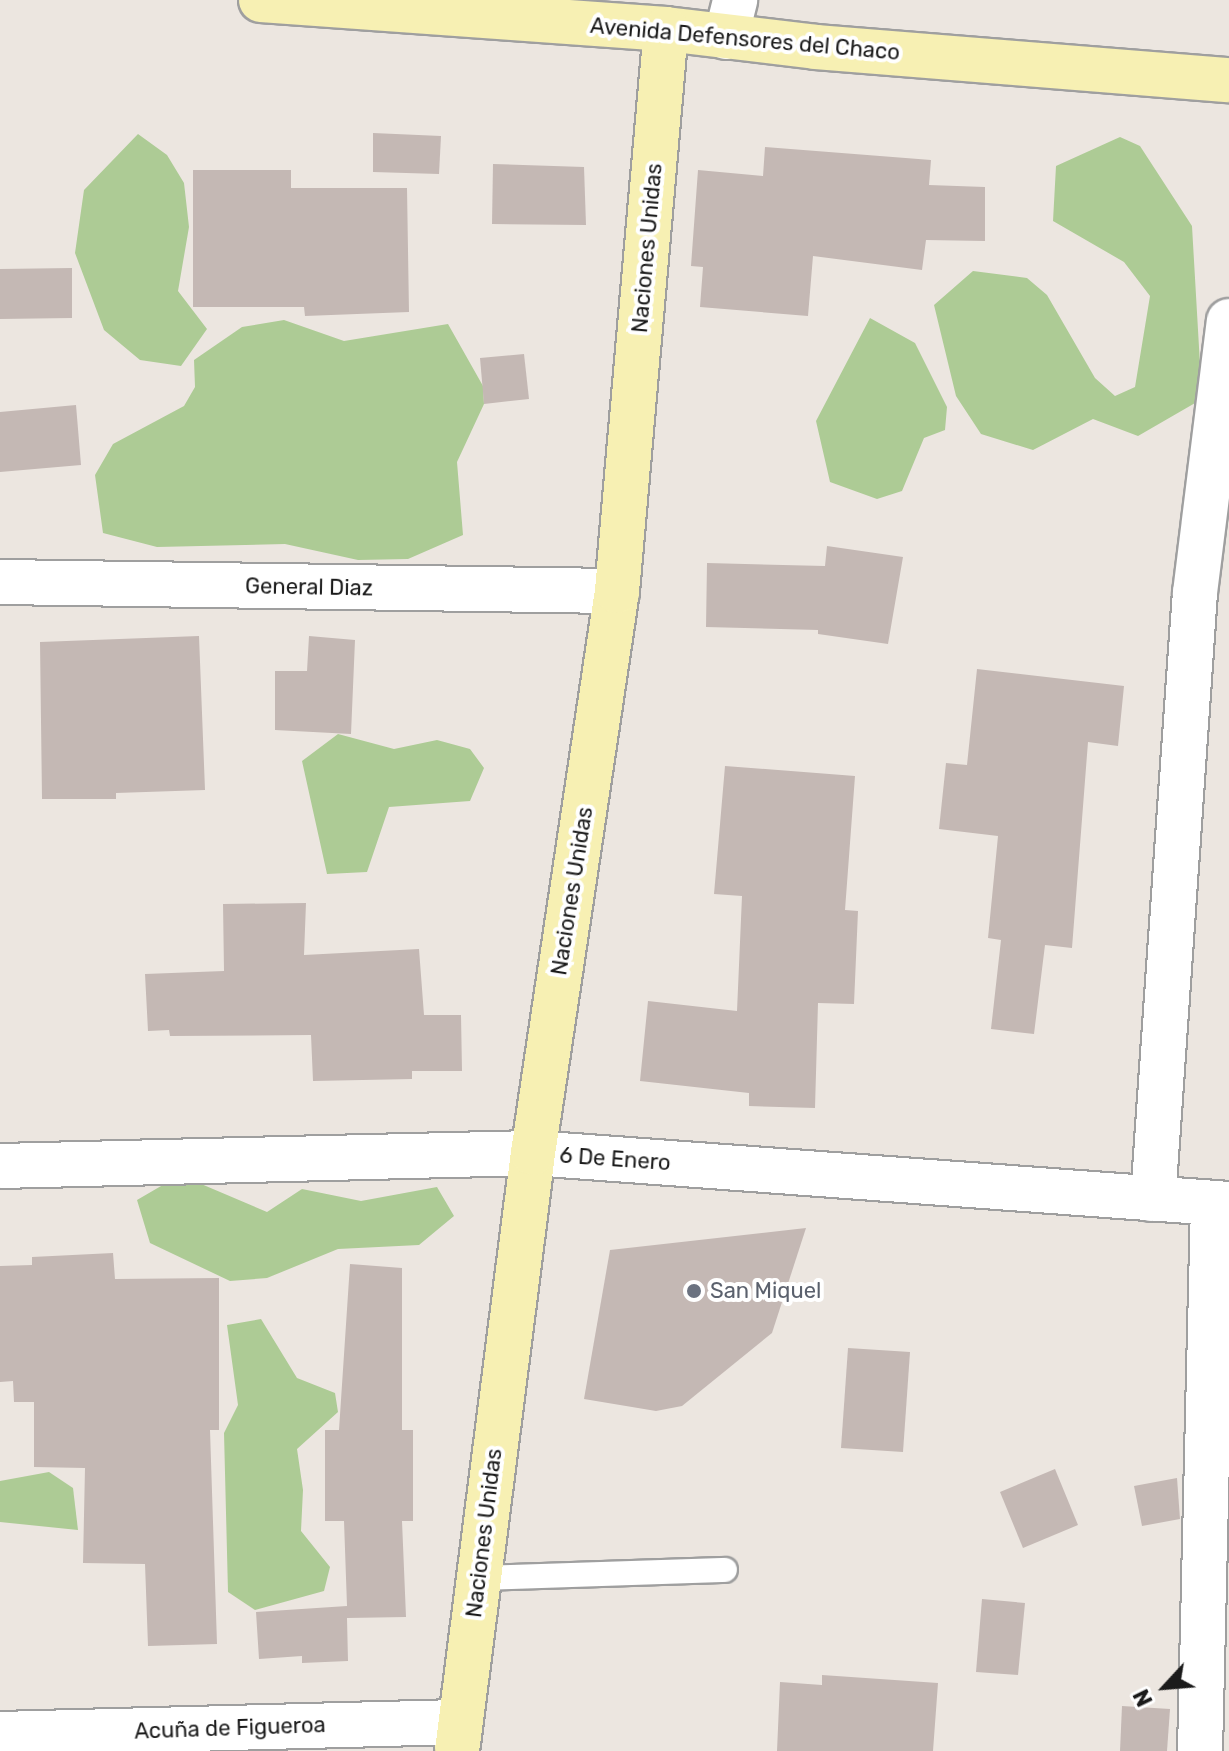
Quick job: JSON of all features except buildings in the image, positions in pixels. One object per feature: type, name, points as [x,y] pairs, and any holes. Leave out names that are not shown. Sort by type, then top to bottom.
[{"type":"street","name":"Avenida Defensores del Chaco","points":[[265,0],[731,18],[1229,80]]},
{"type":"street","name":"Naciones Unidas","points":[[458,1736],[533,1153],[617,591],[670,14]]},
{"type":"street","points":[[1153,1199],[1212,594],[1229,321]]},
{"type":"street","name":"General Diaz","points":[[0,582],[617,591]]},
{"type":"street","name":"6 De Enero","points":[[0,1166],[533,1153],[1221,1204]]},
{"type":"street","points":[[1200,1751],[1221,1204]]},
{"type":"street","name":"Acuña de Figueroa","points":[[0,1734],[458,1736]]},
{"type":"lane","points":[[478,1578],[725,1570]]},
{"type":"green space","points":[[138,134],[167,155],[184,183],[189,227],[178,291],[207,329],[181,366],[140,360],[104,330],[75,253],[84,190]]},
{"type":"green space","points":[[1120,137],[1140,146],[1192,226],[1202,399],[1138,436],[1093,419],[1033,450],[981,434],[956,396],[934,305],[973,271],[1027,278],[1047,295],[1095,378],[1115,396],[1135,387],[1150,296],[1124,262],[1053,221],[1056,166]]},
{"type":"green space","points":[[870,318],[915,343],[947,407],[945,430],[924,438],[902,491],[877,499],[830,482],[816,421]]},
{"type":"green space","points":[[284,320],[344,341],[448,324],[483,386],[484,404],[457,462],[463,535],[408,559],[358,560],[285,544],[157,547],[103,533],[95,475],[113,444],[184,406],[195,387],[194,360],[242,327]]},
{"type":"green space","points":[[338,734],[394,749],[437,740],[470,749],[484,768],[470,801],[389,807],[367,872],[327,874],[302,761]]},
{"type":"green space","points":[[180,1175],[267,1212],[302,1189],[361,1201],[437,1187],[454,1216],[419,1245],[338,1249],[267,1278],[230,1281],[150,1243],[137,1200]]},
{"type":"green space","points":[[261,1319],[297,1378],[335,1393],[338,1412],[297,1449],[303,1490],[301,1531],[330,1567],[324,1591],[255,1610],[228,1592],[224,1433],[238,1405],[227,1325]]},
{"type":"green space","points":[[49,1472],[73,1488],[78,1530],[0,1522],[0,1481]]},
{"type":"place","name":"San Miquel","points":[[694,1291]]}]
